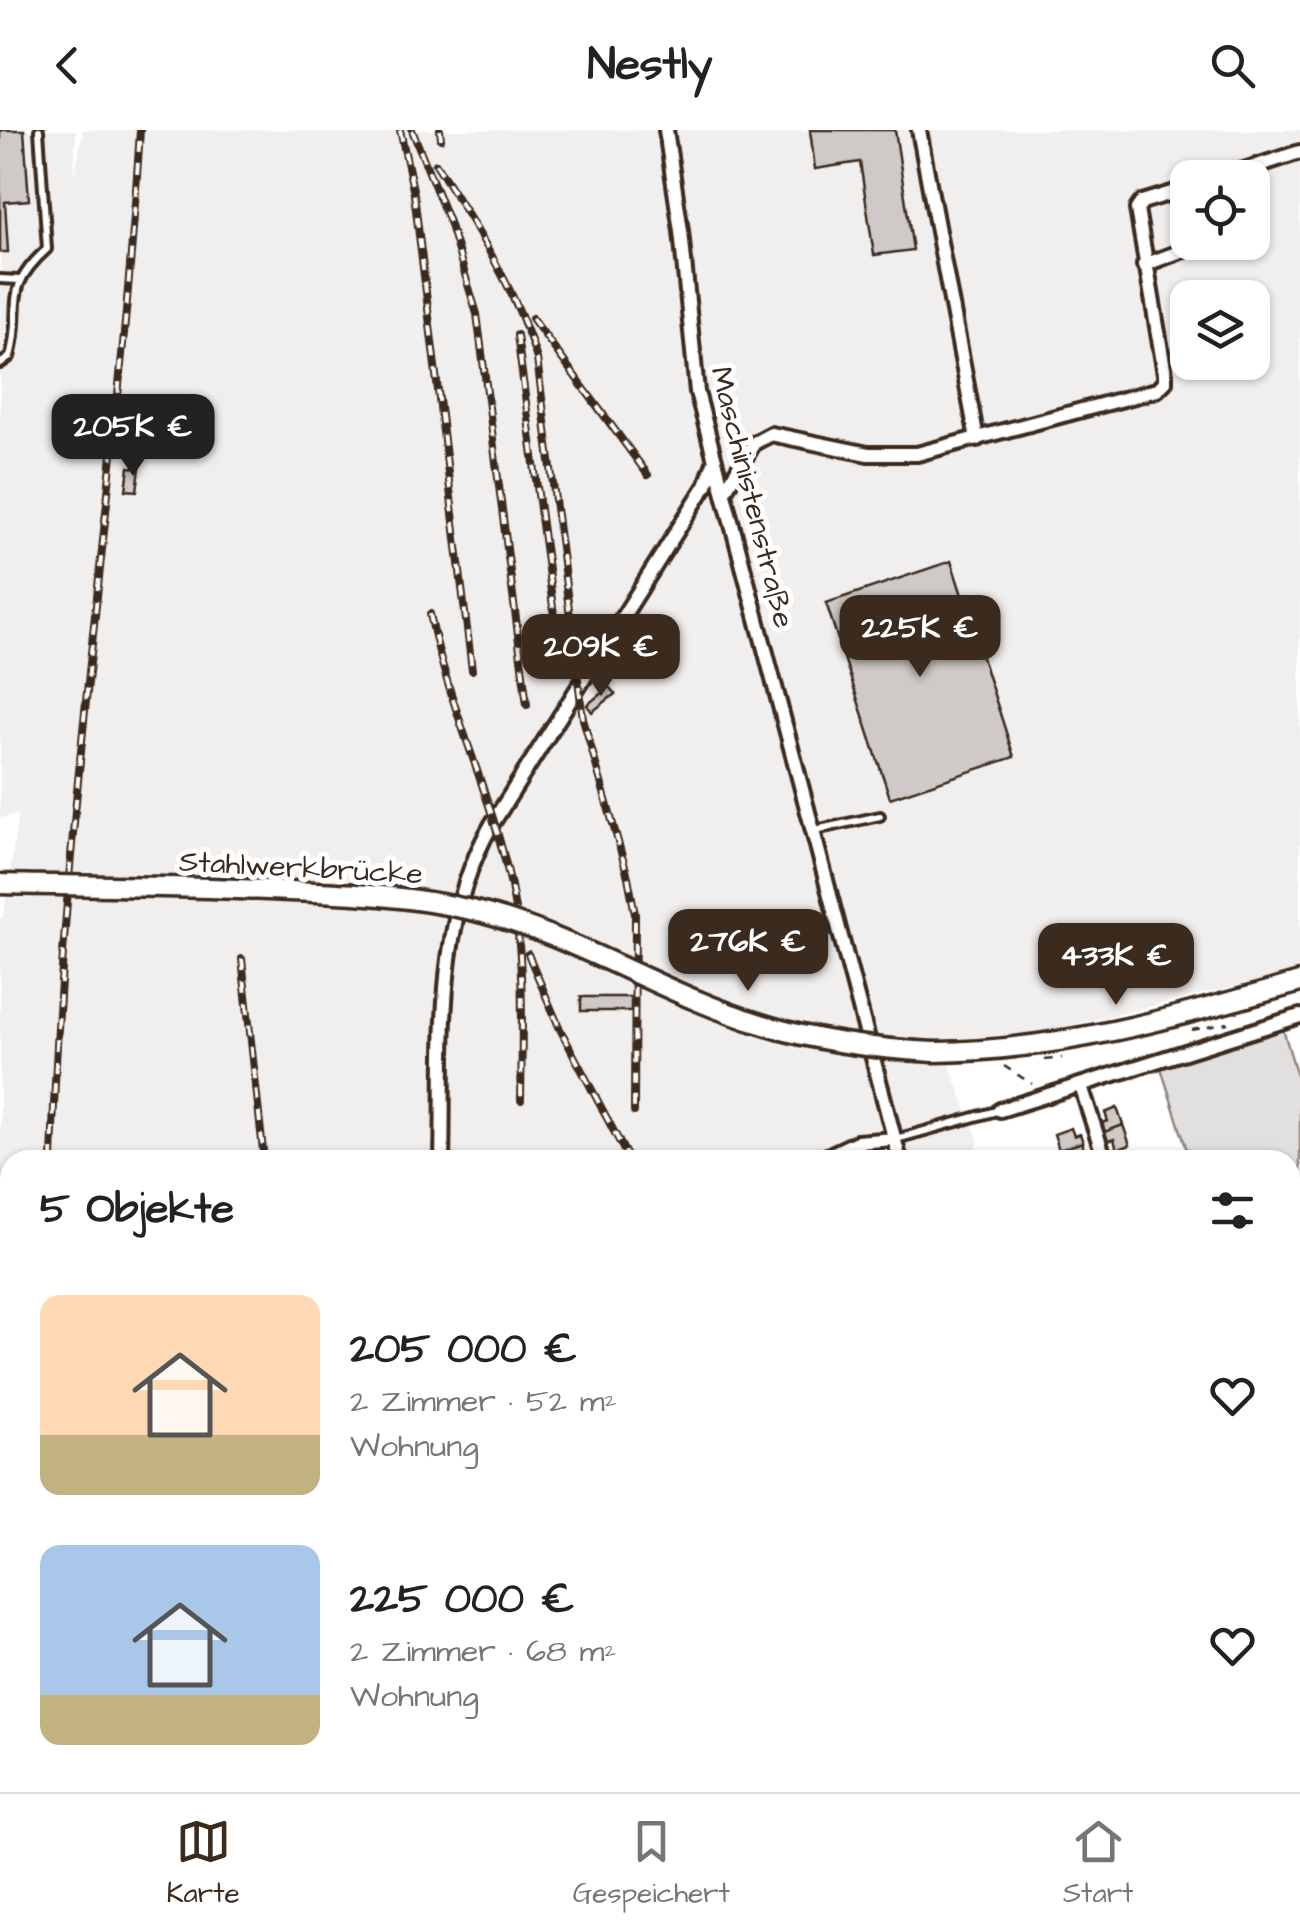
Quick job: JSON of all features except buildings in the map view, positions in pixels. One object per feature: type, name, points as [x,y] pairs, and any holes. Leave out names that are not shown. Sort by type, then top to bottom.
[{"type":"main road","name":"Stahlwerkbrücke","points":[[0,884],[274,890],[440,903],[545,934],[760,1024],[879,1049],[989,1052],[1087,1039],[1300,982]]},
{"type":"street","name":"Maschinistenstraße","points":[[666,130],[681,231],[697,392],[897,1150]]},
{"type":"street","points":[[919,130],[976,439]]},
{"type":"street","points":[[1270,162],[1300,152]]},
{"type":"street","points":[[724,490],[754,443],[771,434],[836,449],[893,455],[940,450],[1158,390],[1164,374],[1137,210],[1142,202],[1170,193]]},
{"type":"street","points":[[1144,265],[1170,255]]},
{"type":"street","points":[[442,1150],[448,954],[465,878],[492,824],[696,501],[715,460]]},
{"type":"street","points":[[1000,1110],[1299,1020]]},
{"type":"street","points":[[1081,1086],[1102,1150]]},
{"type":"street","points":[[840,1150],[857,1142],[894,1139]]},
{"type":"lane","points":[[0,364],[10,357],[16,336],[14,304],[24,269],[47,249],[39,130]]},
{"type":"lane","points":[[0,279],[20,280]]},
{"type":"lane","points":[[814,830],[880,816]]},
{"type":"lane","points":[[894,1139],[1000,1110]]},
{"type":"path","points":[[1004,1066],[1037,1088]]},
{"type":"shaded area","points":[[0,130],[76,130],[74,177],[83,130],[1300,130],[1300,971],[1046,1031],[940,1040],[979,1142],[975,1150],[0,1150],[3,918],[18,814],[0,818]]},
{"type":"shaded area","points":[[1283,1029],[1300,1086],[1300,1150],[1187,1150],[1161,1068]]},
{"type":"railway","points":[[52,1150],[67,902],[119,388],[140,130]]},
{"type":"railway","points":[[400,130],[414,194],[472,670]]},
{"type":"railway","points":[[412,130],[449,222],[477,314],[527,705]]},
{"type":"railway","points":[[440,130],[441,139]]},
{"type":"railway","points":[[436,164],[506,283],[537,359],[583,719],[635,914],[634,1112]]},
{"type":"railway","points":[[532,318],[648,475]]},
{"type":"railway","points":[[517,335],[561,668]]},
{"type":"railway","points":[[430,614],[511,886],[521,966],[521,1100]]},
{"type":"railway","points":[[528,954],[560,1029],[624,1150]]},
{"type":"railway","points":[[242,959],[263,1150]]}]
